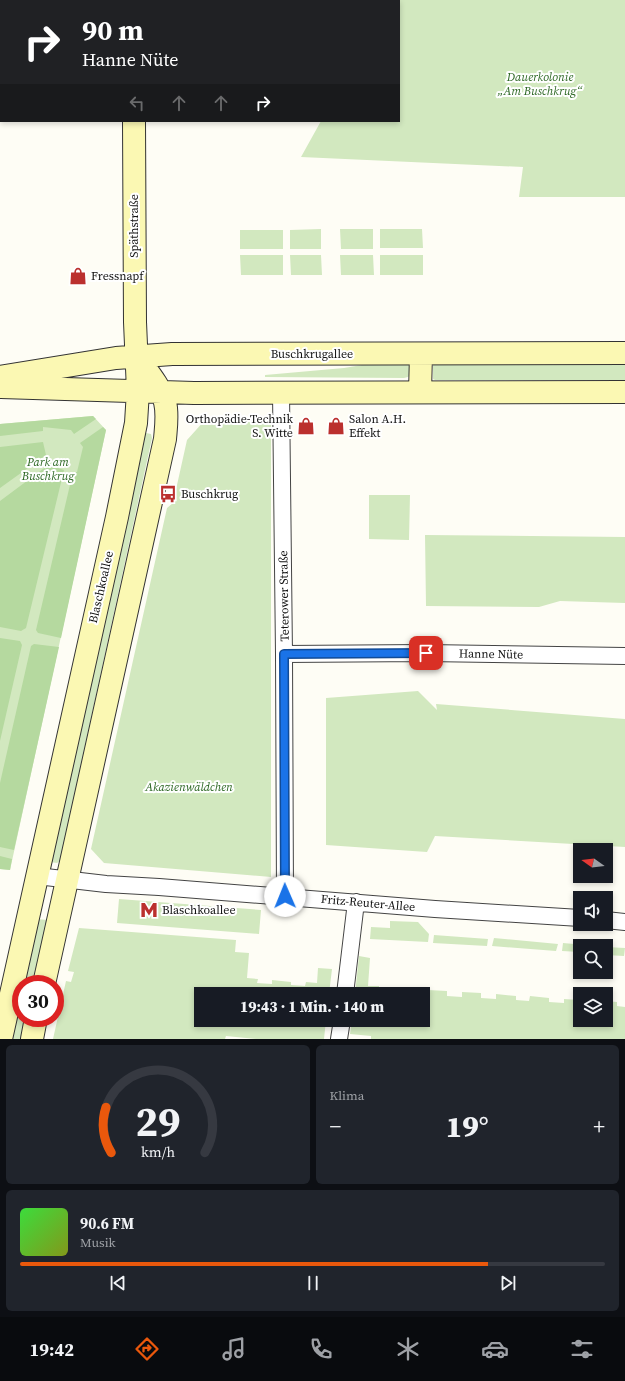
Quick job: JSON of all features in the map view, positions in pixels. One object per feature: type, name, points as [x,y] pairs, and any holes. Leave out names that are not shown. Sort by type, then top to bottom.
[{"type":"main road","name":"Späthstraße","points":[[134,122],[135,322],[138,391]]},
{"type":"main road","name":"Buschkrugallee","points":[[0,378],[116,358],[179,354],[625,353]]},
{"type":"main road","points":[[420,392],[421,354]]},
{"type":"main road","points":[[46,975],[165,439],[165,403],[160,392],[136,356]]},
{"type":"main road","points":[[0,387],[160,392],[625,392]]},
{"type":"main road","name":"Blaschkoallee","points":[[1,1039],[125,479],[136,423],[138,391]]},
{"type":"main road","points":[[32,1039],[34,1027]]},
{"type":"street","name":"Teterower Straße","points":[[281,392],[285,896]]},
{"type":"street","name":"Hanne Nüte","points":[[284,654],[426,653],[625,656]]},
{"type":"street","name":"Fritz-Reuter-Allee","points":[[37,876],[106,884],[285,896],[435,909],[573,918]]},
{"type":"street","points":[[346,987],[356,902]]},
{"type":"street","points":[[613,921],[625,922]]},
{"type":"street","points":[[339,1039],[341,1027]]},
{"type":"green space","name":"Dauerkolonie „Am Buschkrug“","points":[[400,0],[625,0],[625,197],[519,197],[523,167],[301,157],[320,122],[400,122]]},
{"type":"green space","points":[[321,229],[321,249],[290,249],[290,230]]},
{"type":"green space","points":[[340,229],[373,229],[373,249],[341,249]]},
{"type":"green space","points":[[380,229],[422,229],[423,248],[380,248]]},
{"type":"green space","points":[[240,230],[283,230],[283,249],[240,249]]},
{"type":"green space","points":[[240,255],[283,255],[283,275],[241,275]]},
{"type":"green space","points":[[290,255],[321,255],[322,275],[291,275]]},
{"type":"green space","points":[[340,255],[373,255],[374,275],[341,275]]},
{"type":"green space","points":[[380,255],[423,255],[423,275],[380,275]]},
{"type":"green space","points":[[625,359],[625,380],[433,379],[433,360]]},
{"type":"green space","points":[[410,361],[411,374],[404,378],[265,377],[265,375],[344,368],[374,363]]},
{"type":"green space","name":"Park am Buschkrug","points":[[93,416],[106,430],[10,870],[0,869],[0,424]]},
{"type":"green space","points":[[93,416],[96,419],[74,434],[71,430],[43,427],[43,431],[0,436],[0,424]]},
{"type":"green space","name":"Akazienwäldchen","points":[[205,420],[271,420],[271,877],[104,863],[91,849],[167,508],[173,503],[187,440]]},
{"type":"green space","points":[[103,427],[106,430],[61,638],[38,633],[36,630],[73,472],[77,472],[83,447],[80,443]]},
{"type":"green space","points":[[146,433],[151,434],[152,438],[60,861],[57,863],[50,862],[144,436]]},
{"type":"green space","points":[[43,442],[46,455],[0,488],[0,447]]},
{"type":"green space","points":[[51,463],[64,470],[26,628],[21,631],[0,627],[0,501]]},
{"type":"green space","points":[[369,495],[410,495],[409,540],[369,539]]},
{"type":"green space","points":[[425,535],[625,537],[625,603],[560,601],[539,607],[426,606]]},
{"type":"green space","points":[[0,638],[20,641],[22,645],[0,741]]},
{"type":"green space","points":[[34,644],[59,647],[14,850],[0,847],[0,783],[31,646]]},
{"type":"green space","points":[[418,691],[437,710],[436,704],[625,719],[625,847],[613,846],[613,843],[573,844],[435,836],[427,852],[326,845],[326,698]]},
{"type":"green space","points":[[0,856],[12,859],[10,870],[0,869]]},
{"type":"green space","points":[[119,899],[261,910],[259,934],[117,923]]},
{"type":"green space","points":[[36,919],[49,920],[37,975],[24,975]]},
{"type":"green space","points":[[390,921],[418,922],[429,934],[428,942],[370,939],[371,927],[390,928]]},
{"type":"green space","points":[[79,928],[236,940],[235,952],[249,953],[247,978],[258,979],[257,983],[272,984],[272,980],[291,982],[291,985],[305,986],[306,982],[317,983],[318,968],[332,969],[330,987],[194,987],[194,1027],[325,1027],[324,1039],[256,1039],[226,1036],[225,1039],[53,1039],[56,1027],[64,1027],[64,990],[66,981],[71,982],[74,972],[68,971]]},
{"type":"green space","points":[[434,935],[488,939],[487,946],[433,943]]},
{"type":"green space","points":[[494,938],[558,944],[556,951],[492,946]]},
{"type":"green space","points":[[563,943],[573,944],[573,952],[562,951]]},
{"type":"green space","points":[[613,947],[625,948],[624,956],[613,955]]},
{"type":"green space","points":[[359,956],[370,958],[368,986],[379,987],[356,987]]},
{"type":"green space","points":[[430,990],[447,991],[447,996],[462,997],[462,992],[481,993],[481,998],[496,999],[496,994],[516,996],[516,1000],[529,1001],[530,996],[549,998],[549,1002],[564,1003],[564,999],[573,1000],[573,1027],[613,1027],[613,1002],[617,1002],[617,1006],[625,1007],[625,1039],[371,1039],[371,1036],[350,1034],[351,1027],[430,1027]]},
{"type":"green space","points":[[12,1026],[26,1027],[23,1039],[9,1039]]},
{"type":"place","name":"Fressnapf","points":[[78,276]]},
{"type":"place","name":"Orthopädie-Technik S. Witte","points":[[306,426]]},
{"type":"place","name":"Salon A.H. Effekt","points":[[336,426]]},
{"type":"place","name":"Buschkrug","points":[[168,494]]},
{"type":"place","name":"Blaschkoallee","points":[[149,910]]},
{"type":"route","points":[[285,896],[284,654],[426,653]]}]
